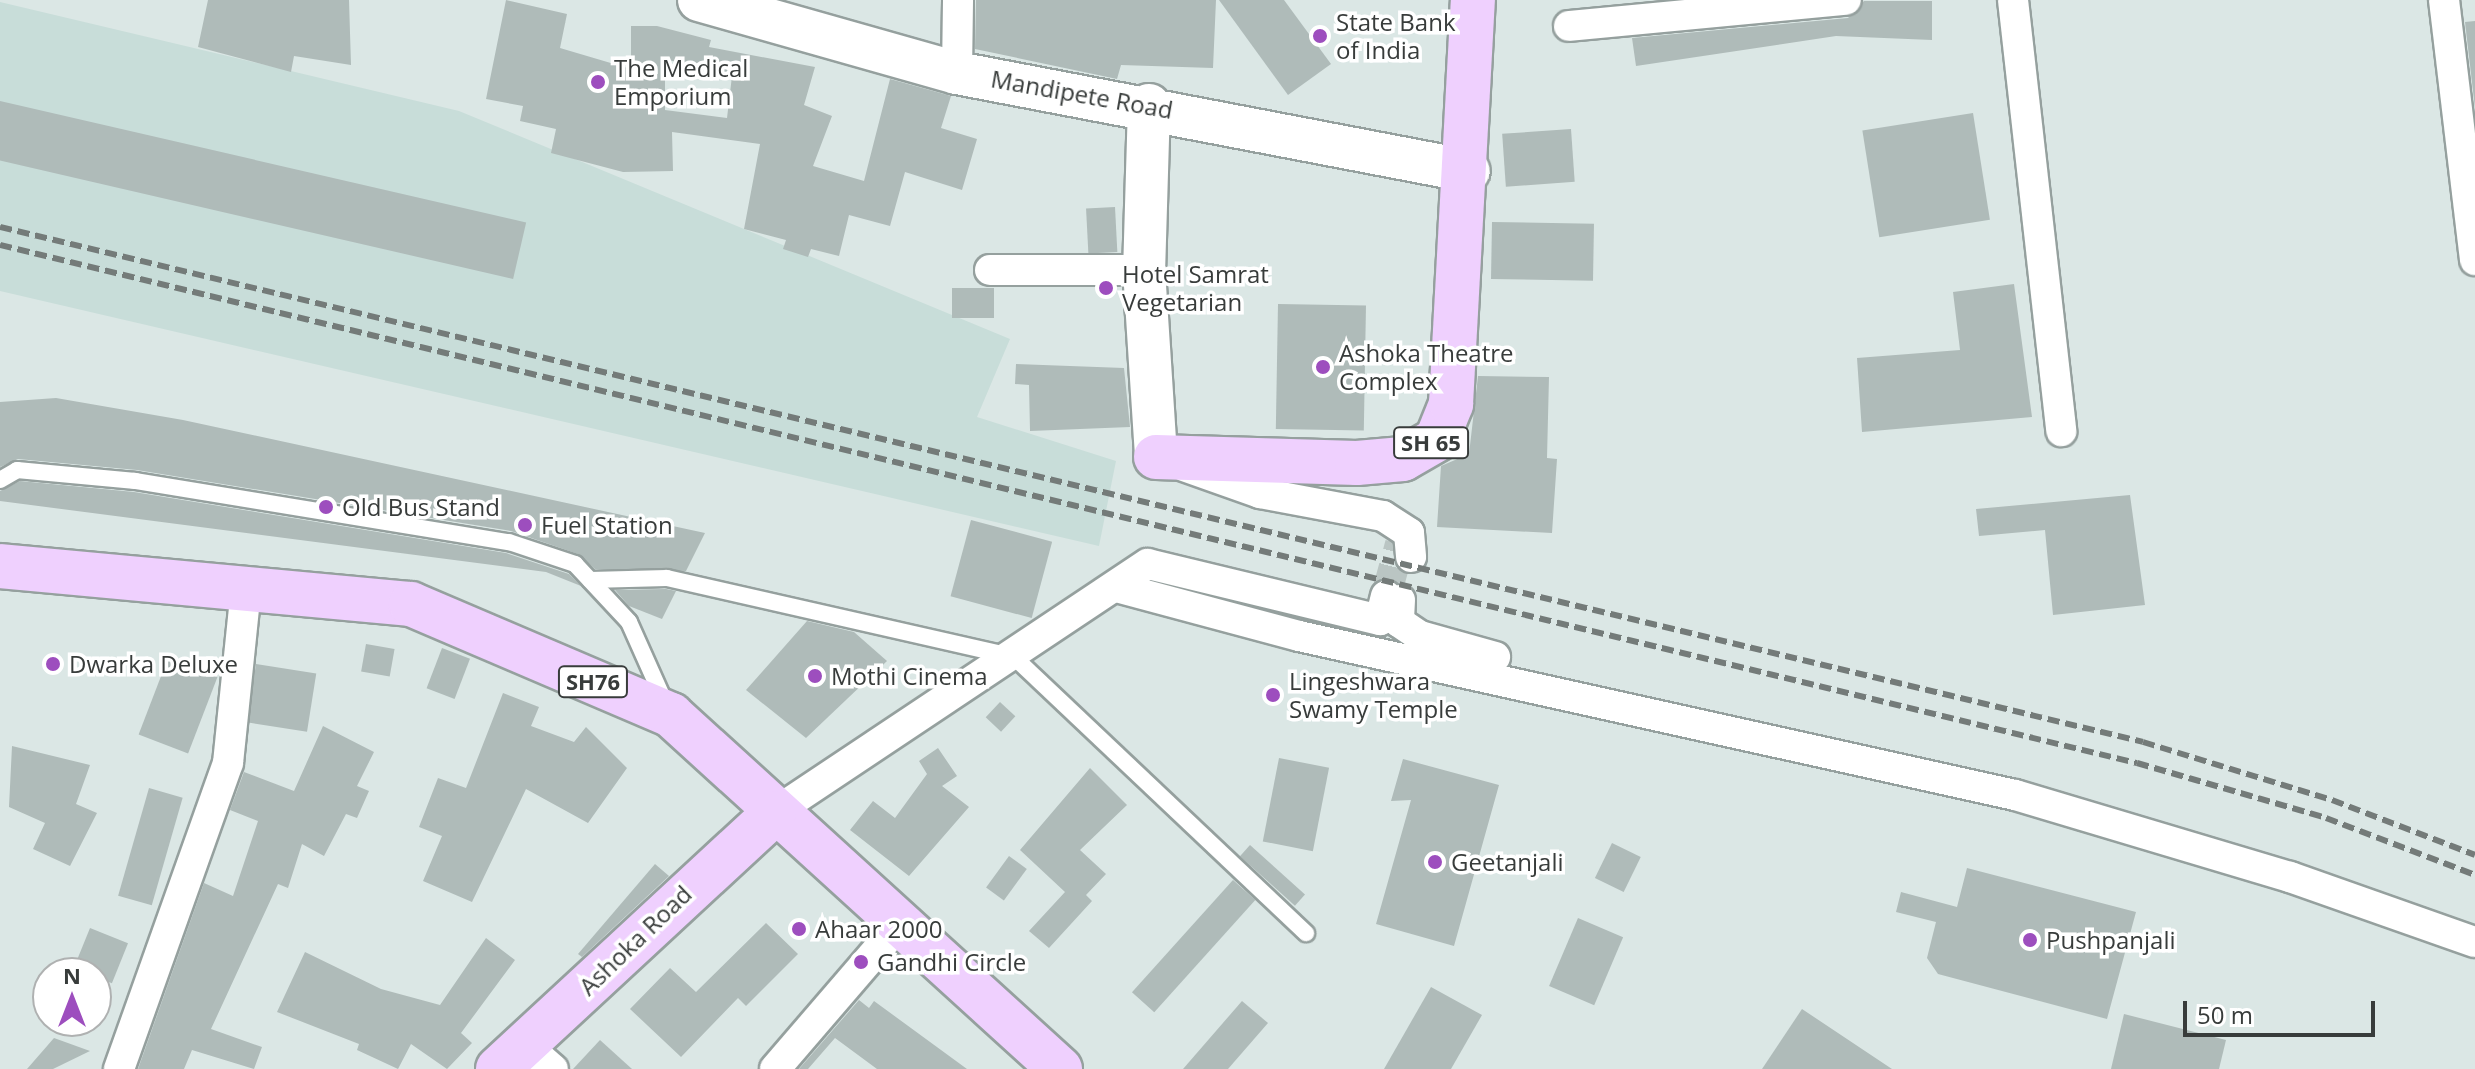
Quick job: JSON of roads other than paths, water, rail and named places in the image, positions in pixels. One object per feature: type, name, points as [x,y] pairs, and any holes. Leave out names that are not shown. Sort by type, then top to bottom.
[{"type":"main road","name":"Mandipete Road","points":[[699,0],[957,73],[1149,105],[1469,171]]},
{"type":"main road","points":[[1469,171],[1473,0]]},
{"type":"main road","points":[[1149,105],[1144,270],[1160,457]]},
{"type":"main road","name":"SH 65","points":[[1160,457],[1357,463],[1403,459],[1437,439],[1451,404],[1469,171]]},
{"type":"main road","name":"SH76","points":[[0,566],[411,604],[671,715],[774,813],[1060,1069]]},
{"type":"main road","name":"Ashoka Road","points":[[525,1061],[774,813]]},
{"type":"street","points":[[957,73],[958,0]]},
{"type":"street","points":[[1569,26],[1846,0]]},
{"type":"street","points":[[2013,0],[2061,431]]},
{"type":"street","points":[[2444,0],[2475,260]]},
{"type":"street","points":[[990,270],[1144,270]]},
{"type":"street","points":[[1160,457],[1260,493],[1383,516],[1409,533],[1406,550]]},
{"type":"street","points":[[774,813],[1014,657],[1148,564],[1380,620],[1393,598],[1399,622],[1420,636],[1553,675],[1556,690]]},
{"type":"street","points":[[1116,587],[1299,636],[1556,690],[2015,795],[2290,877],[2475,942]]},
{"type":"street","points":[[119,1069],[228,763],[246,589]]},
{"type":"street","points":[[775,1069],[899,925]]},
{"type":"lane","points":[[0,480],[17,470],[135,481],[509,542],[575,564],[629,622],[671,715]]},
{"type":"lane","points":[[590,580],[667,578],[1014,657],[1306,933]]},
{"type":"tunnel","points":[[1386,596],[1400,544]]},
{"type":"railway","points":[[0,227],[2143,742],[2332,800],[2475,855]]},
{"type":"railway","points":[[0,245],[2137,763],[2326,818],[2475,875]]},
{"type":"place","name":"State Bank of India","points":[[1320,36]]},
{"type":"place","name":"The Medical Emporium","points":[[598,82]]},
{"type":"place","name":"Hotel Samrat Vegetarian","points":[[1106,288]]},
{"type":"place","name":"Ashoka Theatre Complex","points":[[1323,367]]},
{"type":"place","name":"Old Bus Stand","points":[[326,507]]},
{"type":"place","name":"Fuel Station","points":[[525,525]]},
{"type":"place","name":"Dwarka Deluxe","points":[[53,664]]},
{"type":"place","name":"Mothi Cinema","points":[[815,676]]},
{"type":"place","name":"Lingeshwara Swamy Temple","points":[[1273,695]]},
{"type":"place","name":"Geetanjali","points":[[1435,862]]},
{"type":"place","name":"Ahaar 2000","points":[[799,929]]},
{"type":"place","name":"Pushpanjali","points":[[2030,940]]},
{"type":"place","name":"Gandhi Circle","points":[[861,962]]}]
